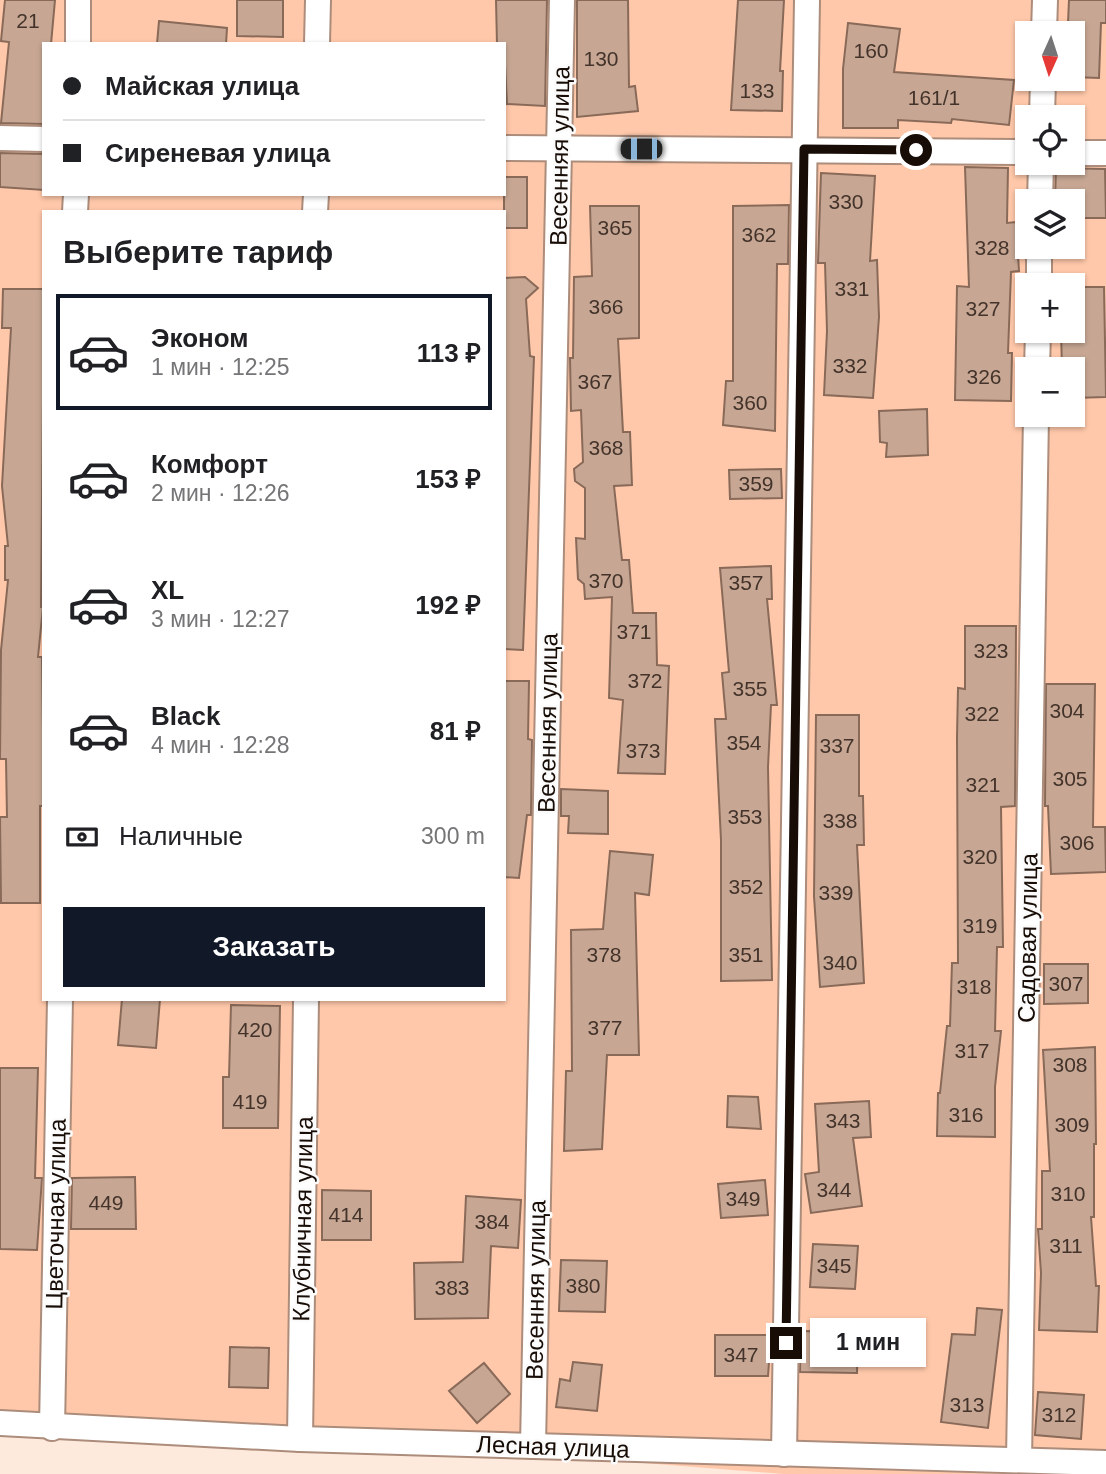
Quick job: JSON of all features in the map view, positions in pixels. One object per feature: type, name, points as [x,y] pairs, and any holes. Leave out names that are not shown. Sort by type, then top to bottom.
[{"type":"street","points":[[78,0],[78,42]]},
{"type":"street","points":[[317,42],[318,0]]},
{"type":"street","name":"Весенняя улица","points":[[533,1446],[562,0]]},
{"type":"street","points":[[784,1454],[807,0]]},
{"type":"street","points":[[1044,21],[1045,0]]},
{"type":"street","points":[[0,138],[42,139]]},
{"type":"street","points":[[506,148],[1015,152]]},
{"type":"street","points":[[1085,153],[1106,153]]},
{"type":"street","name":"Садовая улица","points":[[1019,1461],[1037,427]]},
{"type":"street","name":"Цветочная улица","points":[[52,1428],[60,1001]]},
{"type":"street","name":"Клубничная улица","points":[[300,1439],[306,1001]]},
{"type":"street","name":"Лесная улица","points":[[0,1423],[52,1428],[300,1439],[1106,1463]]},
{"type":"shaded area","points":[[0,0],[1106,0],[1106,1474],[784,1474],[0,1412]]},
{"type":"building","points":[[5,0],[55,0],[51,42],[42,42],[42,124],[1,123],[9,42],[1,41]]},
{"type":"building","points":[[237,0],[283,0],[283,37],[237,36]]},
{"type":"building","points":[[496,0],[547,0],[545,106],[507,104],[506,42],[497,42]]},
{"type":"building","points":[[577,0],[628,0],[629,87],[635,86],[638,111],[577,117]]},
{"type":"building","points":[[738,0],[784,0],[780,71],[783,71],[782,111],[731,110]]},
{"type":"building","points":[[1069,0],[1106,0],[1106,23],[1101,23],[1099,78],[1085,77],[1085,21],[1068,21]]},
{"type":"building","points":[[159,21],[227,28],[226,42],[157,42]]},
{"type":"building","points":[[848,23],[900,29],[894,72],[1014,80],[1009,125],[952,119],[951,123],[898,120],[898,128],[843,128],[843,69]]},
{"type":"building","points":[[0,153],[42,154],[42,190],[0,187]]},
{"type":"building","points":[[965,167],[1008,168],[1007,223],[1015,222],[1015,259],[1018,259],[1019,271],[1011,272],[1008,353],[1012,353],[1011,401],[955,400],[957,286],[969,287]]},
{"type":"building","points":[[1085,169],[1105,169],[1106,218],[1085,218],[1085,189],[1055,189],[1056,175],[1085,175]]},
{"type":"building","points":[[821,173],[875,176],[870,261],[877,260],[879,317],[873,398],[824,395],[827,331],[825,263],[818,263]]},
{"type":"building","points":[[506,177],[527,177],[527,228],[506,228]]},
{"type":"building","points":[[789,205],[788,264],[777,264],[775,431],[723,425],[726,381],[733,381],[733,206]]},
{"type":"building","points":[[590,206],[639,206],[639,338],[618,339],[623,432],[630,432],[632,485],[614,486],[622,560],[629,560],[633,613],[656,613],[657,665],[669,666],[665,774],[618,773],[623,700],[609,698],[612,597],[585,599],[584,584],[578,579],[576,538],[585,539],[585,488],[575,481],[574,469],[583,462],[581,410],[571,411],[570,358],[573,358],[574,277],[592,276]]},
{"type":"building","points":[[525,277],[538,288],[526,299],[530,356],[534,357],[523,650],[506,649],[506,278]]},
{"type":"building","points":[[1085,287],[1104,287],[1106,397],[1085,398],[1085,357],[1062,357],[1061,343],[1085,343]]},
{"type":"building","points":[[3,289],[42,289],[42,617],[38,657],[42,657],[40,903],[1,903],[0,817],[7,817],[6,759],[0,759],[1,650],[8,580],[5,580],[5,546],[8,546],[2,486],[11,328],[2,328]]},
{"type":"building","points":[[927,409],[928,455],[886,457],[887,443],[880,442],[879,411]]},
{"type":"building","points":[[781,469],[782,498],[730,499],[729,470]]},
{"type":"building","points":[[771,566],[772,599],[767,599],[777,705],[771,705],[768,767],[772,980],[721,981],[721,840],[715,719],[726,719],[722,673],[729,672],[720,568]]},
{"type":"building","points":[[965,626],[1016,626],[1015,806],[1001,807],[1003,947],[997,947],[995,1031],[1001,1031],[995,1087],[995,1137],[937,1136],[938,1093],[947,1026],[950,1026],[952,963],[958,963],[958,688],[965,689]]},
{"type":"building","points":[[506,681],[529,681],[528,739],[532,740],[531,815],[527,815],[519,878],[506,877]]},
{"type":"building","points":[[1046,684],[1095,684],[1093,827],[1105,827],[1106,872],[1051,874],[1048,806],[1045,806]]},
{"type":"building","points":[[816,715],[859,715],[859,796],[863,796],[864,845],[857,845],[864,983],[820,987],[814,896]]},
{"type":"building","points":[[561,789],[608,791],[608,834],[568,833],[569,816],[561,816]]},
{"type":"building","points":[[610,851],[653,855],[649,895],[635,893],[639,1055],[607,1055],[602,1149],[564,1151],[566,1071],[572,1071],[571,930],[603,929]]},
{"type":"building","points":[[1044,964],[1088,964],[1088,1003],[1044,1004]]},
{"type":"building","points":[[122,1001],[160,1001],[156,1048],[118,1045]]},
{"type":"building","points":[[231,1005],[280,1006],[278,1128],[223,1128],[223,1077],[229,1077]]},
{"type":"building","points":[[1095,1047],[1096,1144],[1094,1217],[1091,1217],[1096,1286],[1099,1286],[1097,1332],[1039,1330],[1041,1273],[1038,1229],[1042,1229],[1042,1171],[1050,1171],[1043,1050]]},
{"type":"building","points":[[0,1068],[38,1068],[35,1178],[42,1178],[37,1250],[0,1249]]},
{"type":"building","points":[[728,1096],[758,1097],[761,1129],[727,1127]]},
{"type":"building","points":[[869,1101],[871,1137],[853,1138],[862,1206],[811,1213],[805,1174],[819,1172],[815,1104]]},
{"type":"building","points":[[135,1177],[136,1229],[71,1229],[72,1178]]},
{"type":"building","points":[[765,1180],[768,1215],[721,1218],[718,1184]]},
{"type":"building","points":[[322,1190],[371,1191],[371,1240],[322,1240]]},
{"type":"building","points":[[466,1196],[521,1200],[518,1248],[491,1246],[488,1318],[415,1319],[414,1263],[463,1262]]},
{"type":"building","points":[[813,1244],[858,1246],[855,1289],[810,1287]]},
{"type":"building","points":[[561,1260],[607,1261],[605,1312],[559,1311]]},
{"type":"building","points":[[977,1308],[1002,1310],[988,1428],[941,1422],[952,1334],[975,1335]]},
{"type":"building","points":[[804,1331],[858,1332],[857,1373],[800,1372],[801,1335],[804,1335]]},
{"type":"building","points":[[715,1335],[771,1335],[768,1376],[715,1376]]},
{"type":"building","points":[[230,1347],[269,1348],[268,1388],[229,1387]]},
{"type":"building","points":[[573,1362],[602,1365],[597,1411],[556,1407],[560,1379],[570,1381]]},
{"type":"building","points":[[484,1363],[510,1394],[477,1423],[449,1391]]},
{"type":"building","points":[[1038,1392],[1084,1395],[1081,1439],[1035,1435]]},
{"type":"route","points":[[786,1343],[804,149],[916,150]]}]
